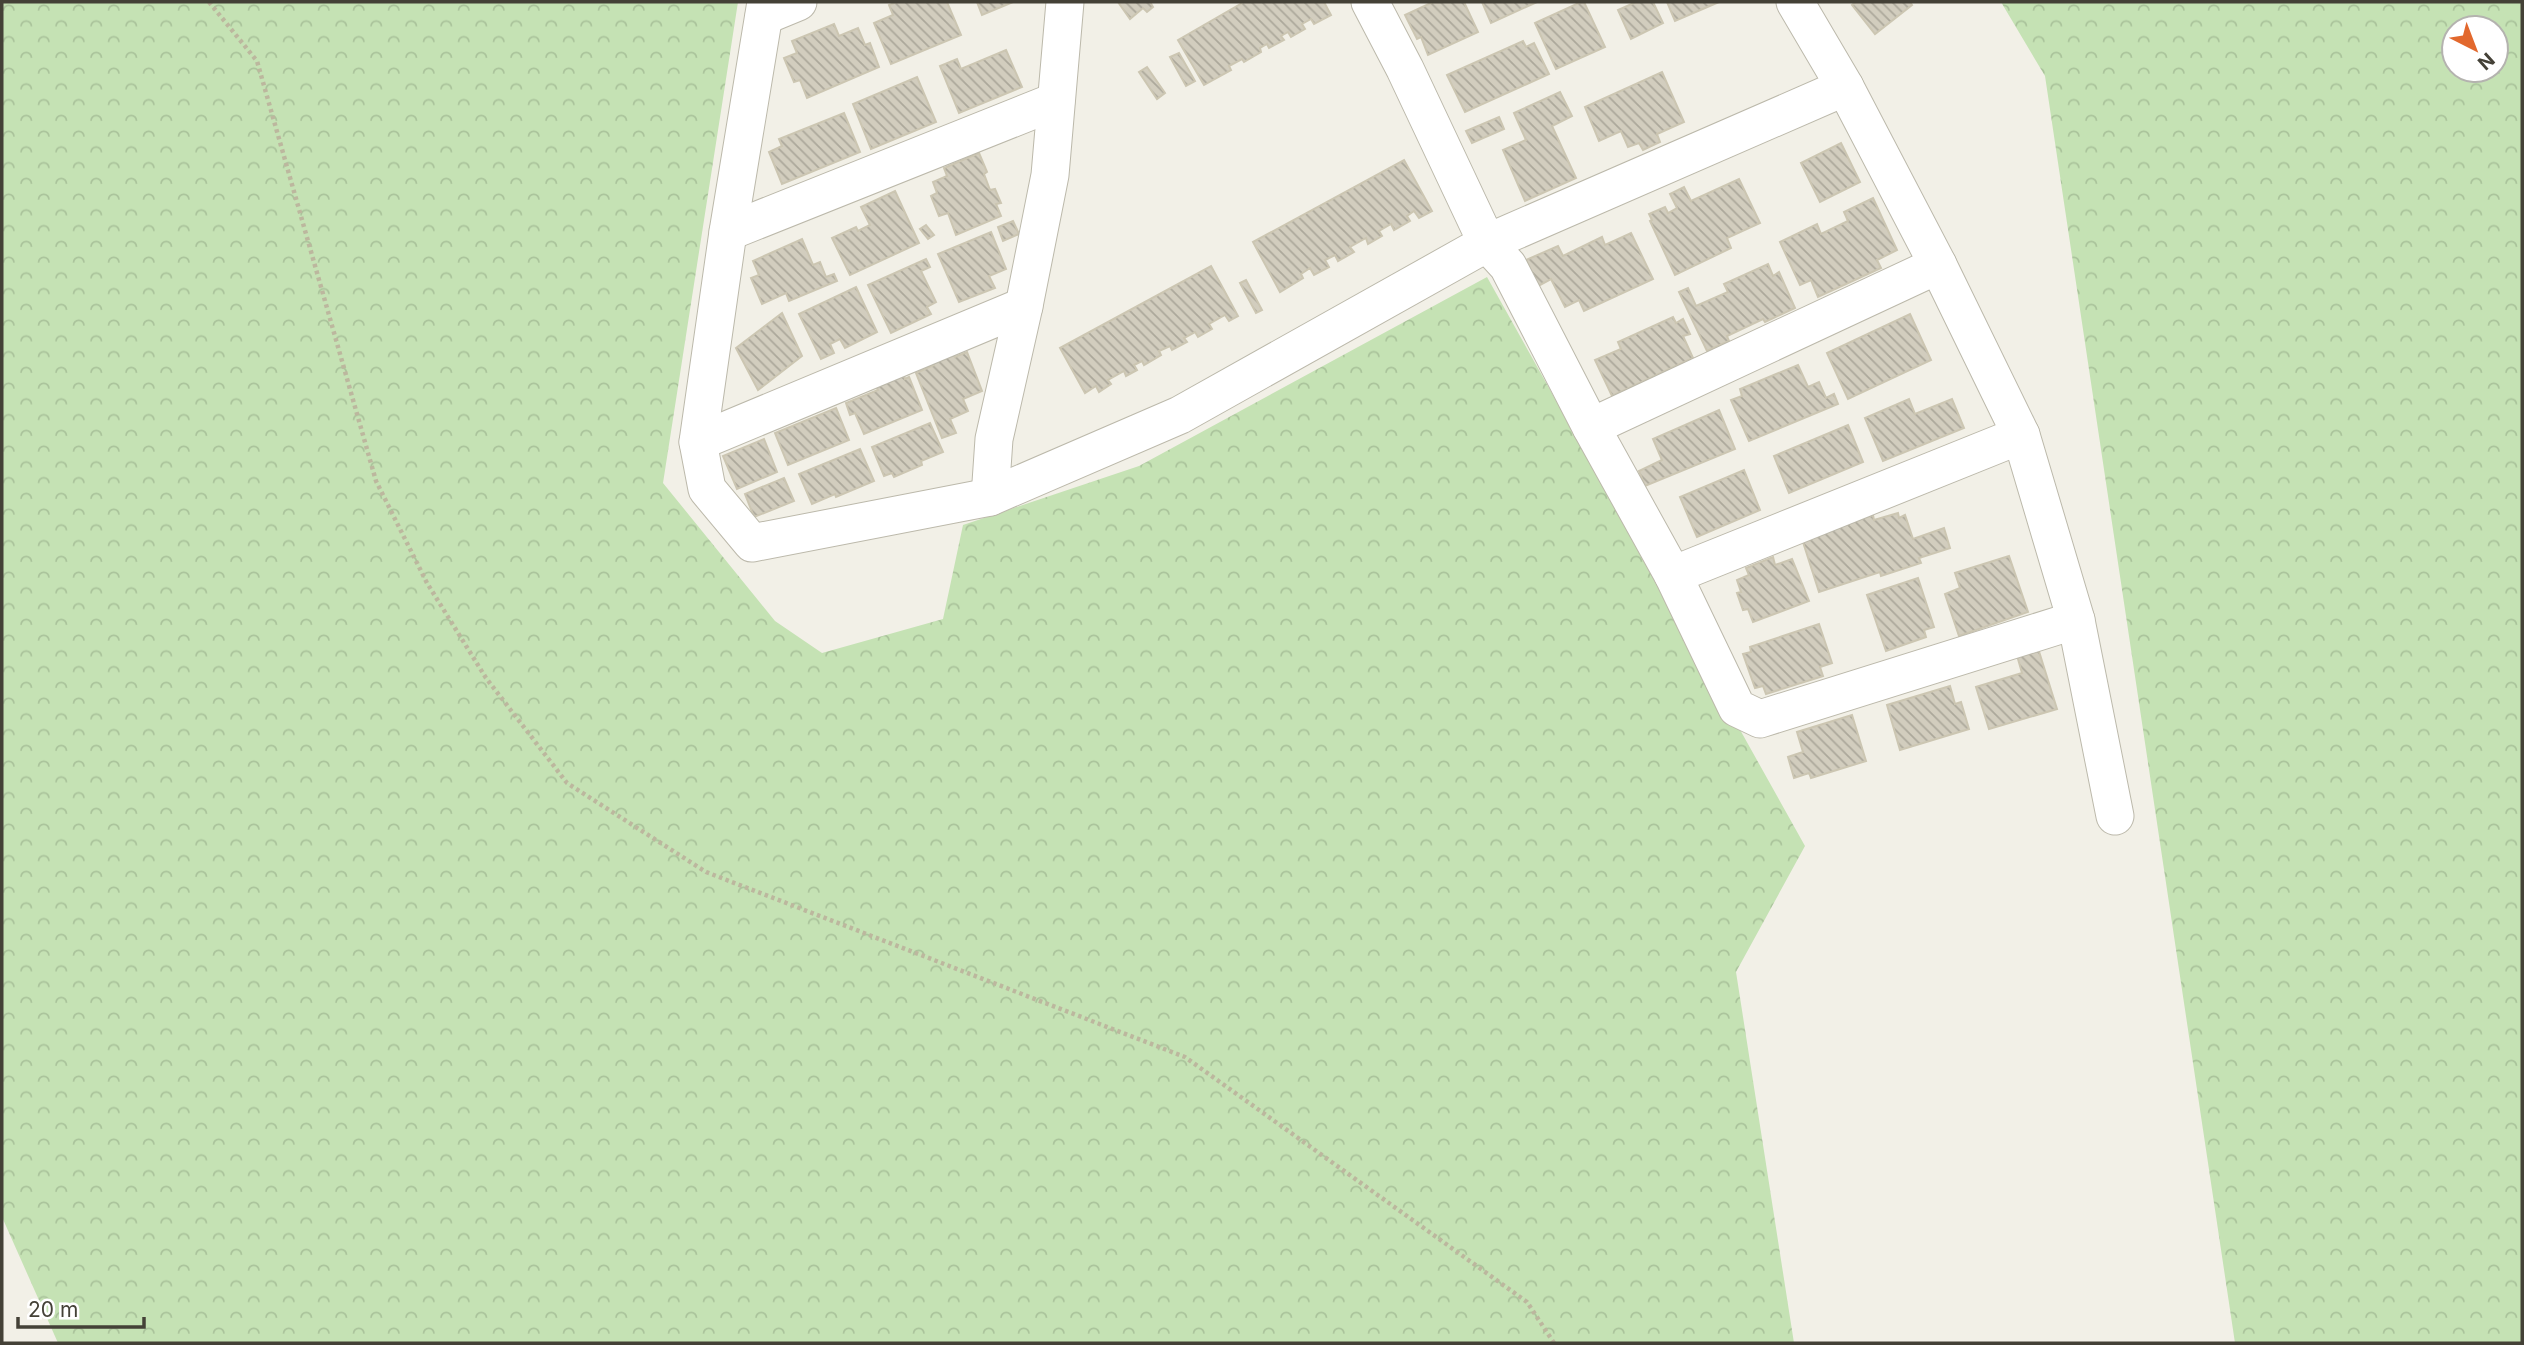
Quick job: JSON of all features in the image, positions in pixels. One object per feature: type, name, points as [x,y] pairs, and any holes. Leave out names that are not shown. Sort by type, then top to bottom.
[{"type":"street","points":[[798,2],[765,9],[728,232],[698,442],[707,489],[752,543],[990,497],[1181,415],[1487,243],[1845,87]]},
{"type":"street","points":[[990,497],[994,439],[1050,175],[1065,2]]},
{"type":"street","points":[[1370,2],[1405,69],[1487,243],[1508,266],[1591,427],[1673,575],[1737,708],[1760,719],[2076,620]]},
{"type":"street","points":[[1795,2],[1845,87],[1938,265],[2021,435],[2076,620],[2115,816]]},
{"type":"street","points":[[728,232],[1056,101]]},
{"type":"street","points":[[1591,427],[1938,265]]},
{"type":"street","points":[[698,442],[1024,306]]},
{"type":"street","points":[[1673,575],[2021,435]]},
{"type":"path","points":[[209,2],[257,61],[376,481],[427,583],[486,678],[567,783],[706,872],[1185,1057],[1527,1302],[1554,1343]]},
{"type":"green space","points":[[2,2],[738,2],[663,483],[775,621],[822,653],[943,619],[963,525],[1139,466],[1487,277],[1805,846],[1736,972],[1794,1343],[58,1343],[2,1217]]},
{"type":"green space","points":[[2001,2],[2522,2],[2522,1343],[2235,1343],[2045,76]]},
{"type":"building","points":[[897,2],[947,2],[961,35],[891,64],[874,23],[893,15],[889,5]]},
{"type":"building","points":[[977,2],[1013,2],[982,15]]},
{"type":"building","points":[[1118,2],[1150,2],[1153,7],[1147,12],[1143,8],[1130,19]]},
{"type":"building","points":[[1244,2],[1324,2],[1331,15],[1314,24],[1311,19],[1302,24],[1305,29],[1291,37],[1288,32],[1281,36],[1284,40],[1269,48],[1267,44],[1260,48],[1261,52],[1244,62],[1242,59],[1229,66],[1231,70],[1204,85],[1178,40]]},
{"type":"building","points":[[1433,2],[1464,2],[1478,32],[1428,55],[1421,37],[1417,39],[1405,15]]},
{"type":"building","points":[[1482,2],[1537,2],[1491,23]]},
{"type":"building","points":[[1584,2],[1605,47],[1556,69],[1535,23]]},
{"type":"building","points":[[1636,2],[1653,2],[1663,23],[1631,39],[1618,10]]},
{"type":"building","points":[[1667,2],[1719,2],[1675,21]]},
{"type":"building","points":[[1856,2],[1910,2],[1912,5],[1875,34],[1852,5]]},
{"type":"building","points":[[834,24],[839,36],[858,28],[865,45],[870,43],[879,67],[807,98],[800,80],[794,82],[784,58],[797,53],[792,41]]},
{"type":"building","points":[[1523,41],[1526,47],[1534,43],[1549,74],[1465,112],[1447,75]]},
{"type":"building","points":[[1006,50],[1022,87],[959,113],[940,66],[957,59],[961,69]]},
{"type":"building","points":[[1179,53],[1195,81],[1186,86],[1170,57]]},
{"type":"building","points":[[1147,67],[1165,93],[1157,99],[1139,72]]},
{"type":"building","points":[[1662,72],[1684,122],[1657,134],[1660,142],[1643,150],[1639,143],[1628,147],[1621,131],[1599,141],[1585,107]]},
{"type":"building","points":[[917,77],[936,122],[871,149],[853,104]]},
{"type":"building","points":[[1560,92],[1572,116],[1552,126],[1576,178],[1525,201],[1503,150],[1526,140],[1514,113]]},
{"type":"building","points":[[844,113],[860,152],[782,184],[769,152],[782,146],[779,139]]},
{"type":"building","points":[[1499,117],[1504,129],[1472,143],[1466,131]]},
{"type":"building","points":[[1841,143],[1860,182],[1820,202],[1801,163]]},
{"type":"building","points":[[979,153],[987,172],[984,174],[990,190],[995,189],[1001,203],[996,204],[1001,216],[956,235],[948,213],[939,216],[931,196],[937,193],[933,182],[947,176],[944,168]]},
{"type":"building","points":[[1404,160],[1432,211],[1419,218],[1414,211],[1407,216],[1410,221],[1394,230],[1391,224],[1379,231],[1382,236],[1368,244],[1366,238],[1350,247],[1354,252],[1338,261],[1335,255],[1325,260],[1329,267],[1314,275],[1310,268],[1301,274],[1303,278],[1280,292],[1253,242]]},
{"type":"building","points":[[1739,179],[1760,223],[1727,238],[1731,248],[1675,275],[1649,214],[1665,207],[1668,213],[1677,208],[1670,194],[1684,187],[1691,201]]},
{"type":"building","points":[[895,191],[919,243],[850,275],[832,238],[856,227],[858,231],[870,225],[861,207]]},
{"type":"building","points":[[1873,198],[1897,250],[1877,260],[1881,268],[1818,297],[1811,280],[1800,285],[1780,242],[1817,224],[1821,234],[1848,221],[1844,212]]},
{"type":"building","points":[[1013,221],[1019,234],[1003,241],[998,227]]},
{"type":"building","points":[[926,225],[934,235],[928,239],[920,229]]},
{"type":"building","points":[[991,232],[1006,269],[989,276],[995,288],[959,302],[938,254]]},
{"type":"building","points":[[1631,233],[1653,279],[1584,311],[1579,300],[1565,307],[1551,279],[1538,286],[1526,260],[1558,246],[1563,256],[1602,237],[1605,245]]},
{"type":"building","points":[[802,239],[813,265],[820,262],[826,277],[834,274],[837,281],[789,301],[786,293],[762,304],[751,278],[759,275],[753,261]]},
{"type":"building","points":[[926,259],[930,267],[921,271],[936,302],[927,307],[931,314],[891,333],[868,285]]},
{"type":"building","points":[[1768,264],[1773,276],[1779,272],[1795,308],[1727,336],[1729,341],[1707,351],[1679,292],[1688,288],[1696,306],[1728,292],[1724,284]]},
{"type":"building","points":[[1211,266],[1238,316],[1229,321],[1225,315],[1209,324],[1212,329],[1198,337],[1195,332],[1184,338],[1187,342],[1172,350],[1170,346],[1159,351],[1161,355],[1144,365],[1142,361],[1134,365],[1137,370],[1126,376],[1124,371],[1108,380],[1111,384],[1099,392],[1096,386],[1085,393],[1060,348]]},
{"type":"building","points":[[1246,280],[1262,310],[1256,313],[1240,283]]},
{"type":"building","points":[[856,287],[877,332],[845,348],[840,339],[830,344],[834,353],[821,359],[799,314]]},
{"type":"building","points":[[782,313],[802,356],[758,390],[736,348]]},
{"type":"building","points":[[1910,314],[1931,360],[1848,399],[1827,353]]},
{"type":"building","points":[[1673,317],[1676,323],[1683,319],[1690,334],[1683,336],[1693,358],[1612,396],[1595,360],[1621,349],[1618,342]]},
{"type":"building","points":[[952,349],[955,357],[967,352],[982,391],[963,399],[968,411],[950,419],[956,433],[942,438],[916,373],[934,365],[931,358]]},
{"type":"building","points":[[1798,365],[1808,387],[1819,382],[1826,398],[1834,394],[1838,404],[1749,441],[1731,400],[1742,396],[1740,389]]},
{"type":"building","points":[[902,370],[905,379],[909,377],[922,410],[864,434],[855,413],[850,415],[846,403],[878,390],[874,381]]},
{"type":"building","points":[[1909,399],[1915,414],[1952,399],[1964,428],[1883,461],[1865,418]]},
{"type":"building","points":[[836,408],[849,440],[788,465],[775,433]]},
{"type":"building","points":[[1719,410],[1735,449],[1645,486],[1639,471],[1662,460],[1653,439]]},
{"type":"building","points":[[930,423],[943,452],[894,477],[892,473],[884,476],[872,447]]},
{"type":"building","points":[[1848,425],[1863,462],[1789,493],[1774,456]]},
{"type":"building","points":[[764,439],[777,472],[737,489],[723,456]]},
{"type":"building","points":[[860,449],[874,481],[812,504],[799,474]]},
{"type":"building","points":[[1744,470],[1760,510],[1697,537],[1680,497]]},
{"type":"building","points":[[784,478],[794,501],[754,517],[745,494]]},
{"type":"building","points":[[1898,513],[1899,518],[1905,515],[1913,539],[1944,528],[1950,548],[1919,558],[1921,563],[1881,576],[1880,572],[1819,592],[1802,539],[1873,515],[1874,520]]},
{"type":"building","points":[[2009,556],[2028,612],[1959,636],[1945,594],[1960,588],[1955,573]]},
{"type":"building","points":[[1773,557],[1775,565],[1792,559],[1809,601],[1753,622],[1748,609],[1743,610],[1737,593],[1741,592],[1737,580],[1749,575],[1746,568]]},
{"type":"building","points":[[1918,578],[1934,627],[1924,630],[1926,637],[1886,651],[1867,595]]},
{"type":"building","points":[[1819,624],[1832,663],[1820,667],[1823,676],[1766,694],[1763,686],[1755,688],[1743,654],[1751,652],[1750,647]]},
{"type":"building","points":[[2037,645],[2057,709],[1989,729],[1976,687],[2022,673],[2016,652]]},
{"type":"building","points":[[1950,686],[1955,704],[1961,702],[1969,729],[1900,750],[1887,705]]},
{"type":"building","points":[[1852,715],[1866,761],[1811,778],[1809,773],[1794,778],[1788,757],[1803,752],[1797,732]]}]
